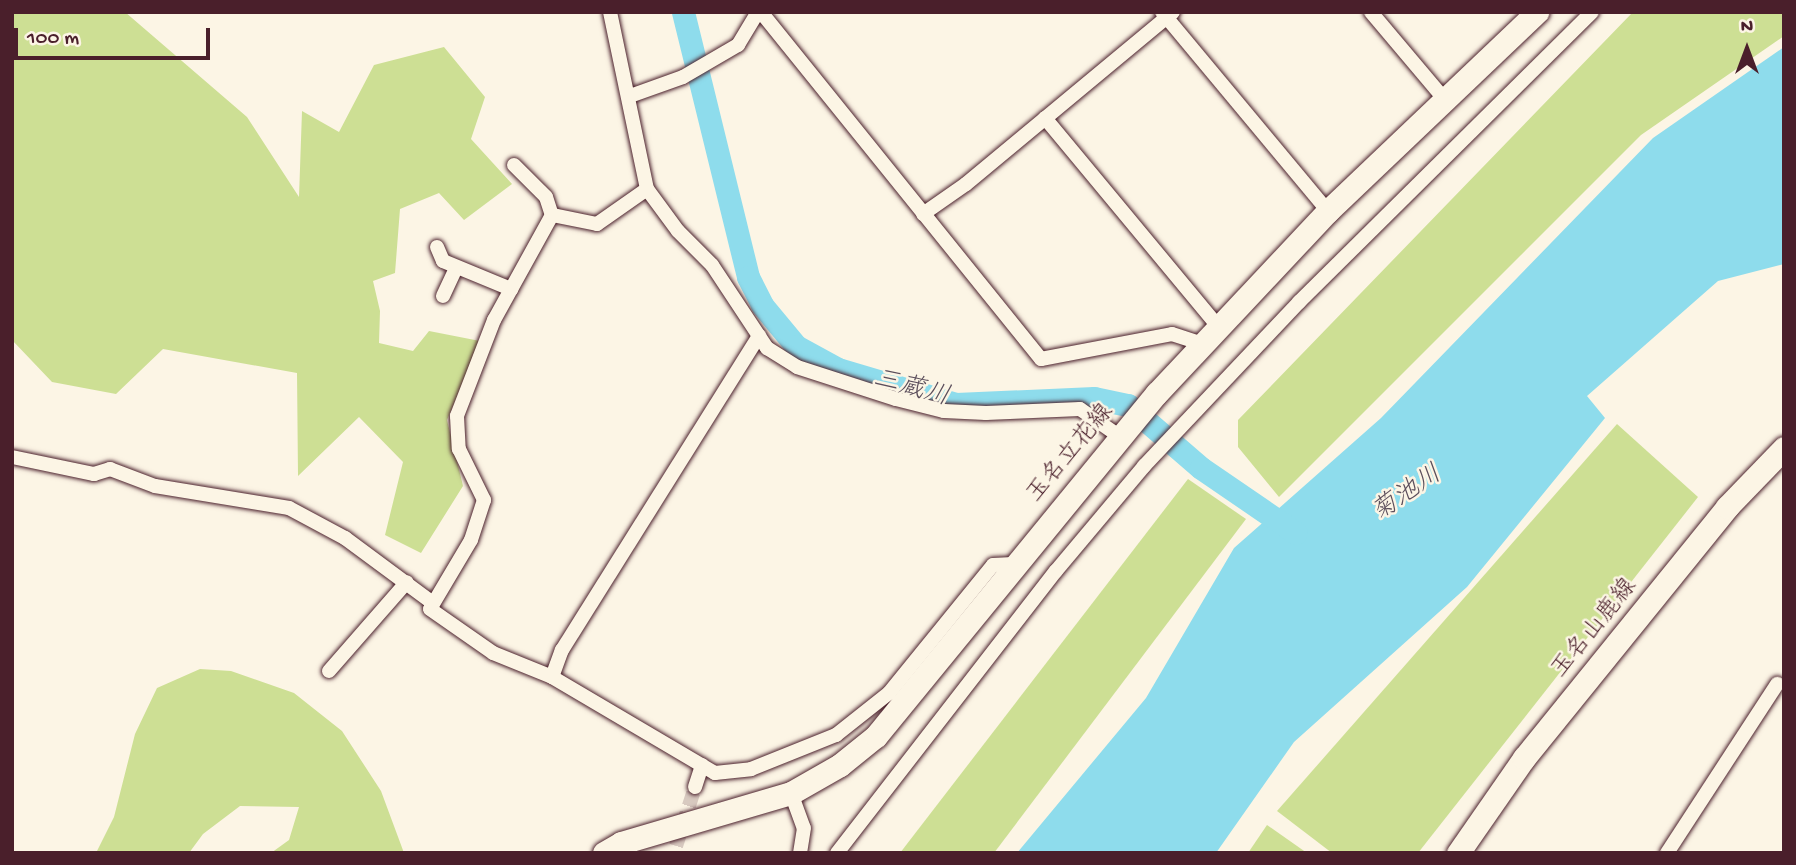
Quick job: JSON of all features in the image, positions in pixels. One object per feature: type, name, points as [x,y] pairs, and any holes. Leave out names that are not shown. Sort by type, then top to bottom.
[{"type":"main road","name":"玉名立花線","points":[[604,853],[621,844],[791,793],[840,765],[876,736],[1013,564],[1157,393],[1213,337],[1328,211],[1536,12]]},
{"type":"main road","name":"玉名山鹿線","points":[[1458,853],[1524,758],[1727,507],[1784,448]]},
{"type":"street","points":[[610,12],[630,96],[647,189],[678,232],[712,265],[767,348],[797,367],[896,399],[944,411],[986,413],[1080,409],[1126,428]]},
{"type":"street","points":[[630,96],[683,77],[738,44],[759,12],[1041,359],[1172,334],[1213,337]]},
{"type":"street","points":[[1371,12],[1445,100]]},
{"type":"street","points":[[837,853],[1056,571],[1159,450],[1309,292],[1592,12]]},
{"type":"street","points":[[923,214],[1045,118],[1168,14],[1328,211]]},
{"type":"street","points":[[1045,118],[1213,337]]},
{"type":"street","points":[[514,164],[546,197],[552,215],[511,289],[457,416],[459,449],[484,500],[471,540],[430,610],[453,629],[493,653],[552,677],[715,773],[751,769],[836,735],[890,693],[993,565],[1013,564]]},
{"type":"street","points":[[552,215],[597,225],[647,189]]},
{"type":"street","points":[[437,247],[443,261],[511,289]]},
{"type":"street","points":[[443,296],[456,268]]},
{"type":"street","points":[[552,677],[562,650],[758,336]]},
{"type":"street","points":[[12,457],[94,474],[110,469],[155,485],[289,508],[345,538],[433,603]]},
{"type":"street","points":[[329,671],[407,582]]},
{"type":"street","points":[[1667,853],[1777,684]]},
{"type":"street","points":[[695,787],[702,765]]},
{"type":"street","points":[[791,793],[804,828],[800,853]]},
{"type":"green space","points":[[12,12],[125,12],[247,117],[299,197],[302,111],[339,132],[374,65],[444,47],[485,97],[471,139],[512,184],[464,220],[439,193],[400,209],[395,273],[373,281],[380,311],[379,343],[413,351],[429,331],[480,341],[447,420],[463,486],[421,553],[385,535],[403,462],[359,417],[298,476],[297,373],[163,349],[116,394],[52,382],[12,340]]},
{"type":"green space","points":[[1633,12],[1784,12],[1784,36],[1641,135],[1279,497],[1238,447],[1238,420]]},
{"type":"green space","points":[[1617,424],[1698,497],[1418,853],[1332,853],[1277,811]]},
{"type":"green space","points":[[1188,479],[1246,519],[994,853],[900,853]]},
{"type":"green space","points":[[200,669],[231,671],[294,693],[342,731],[381,791],[404,853],[271,853],[289,840],[299,807],[240,806],[203,834],[189,853],[96,853],[114,817],[135,734],[157,688]]},
{"type":"green space","points":[[1267,825],[1307,853],[1248,853]]},
{"type":"water","name":"菊池川","points":[[1784,47],[1784,264],[1718,281],[1587,396],[1605,418],[1467,587],[1294,742],[1216,853],[1017,853],[1146,698],[1234,548],[1381,418],[1653,138]]},
{"type":"waterway","name":"三蔵川","points":[[683,12],[748,277],[762,305],[796,346],[838,369],[956,404],[1094,398],[1128,405],[1201,468],[1296,533]]},
{"type":"tunnel","points":[[676,846],[695,787]]}]
